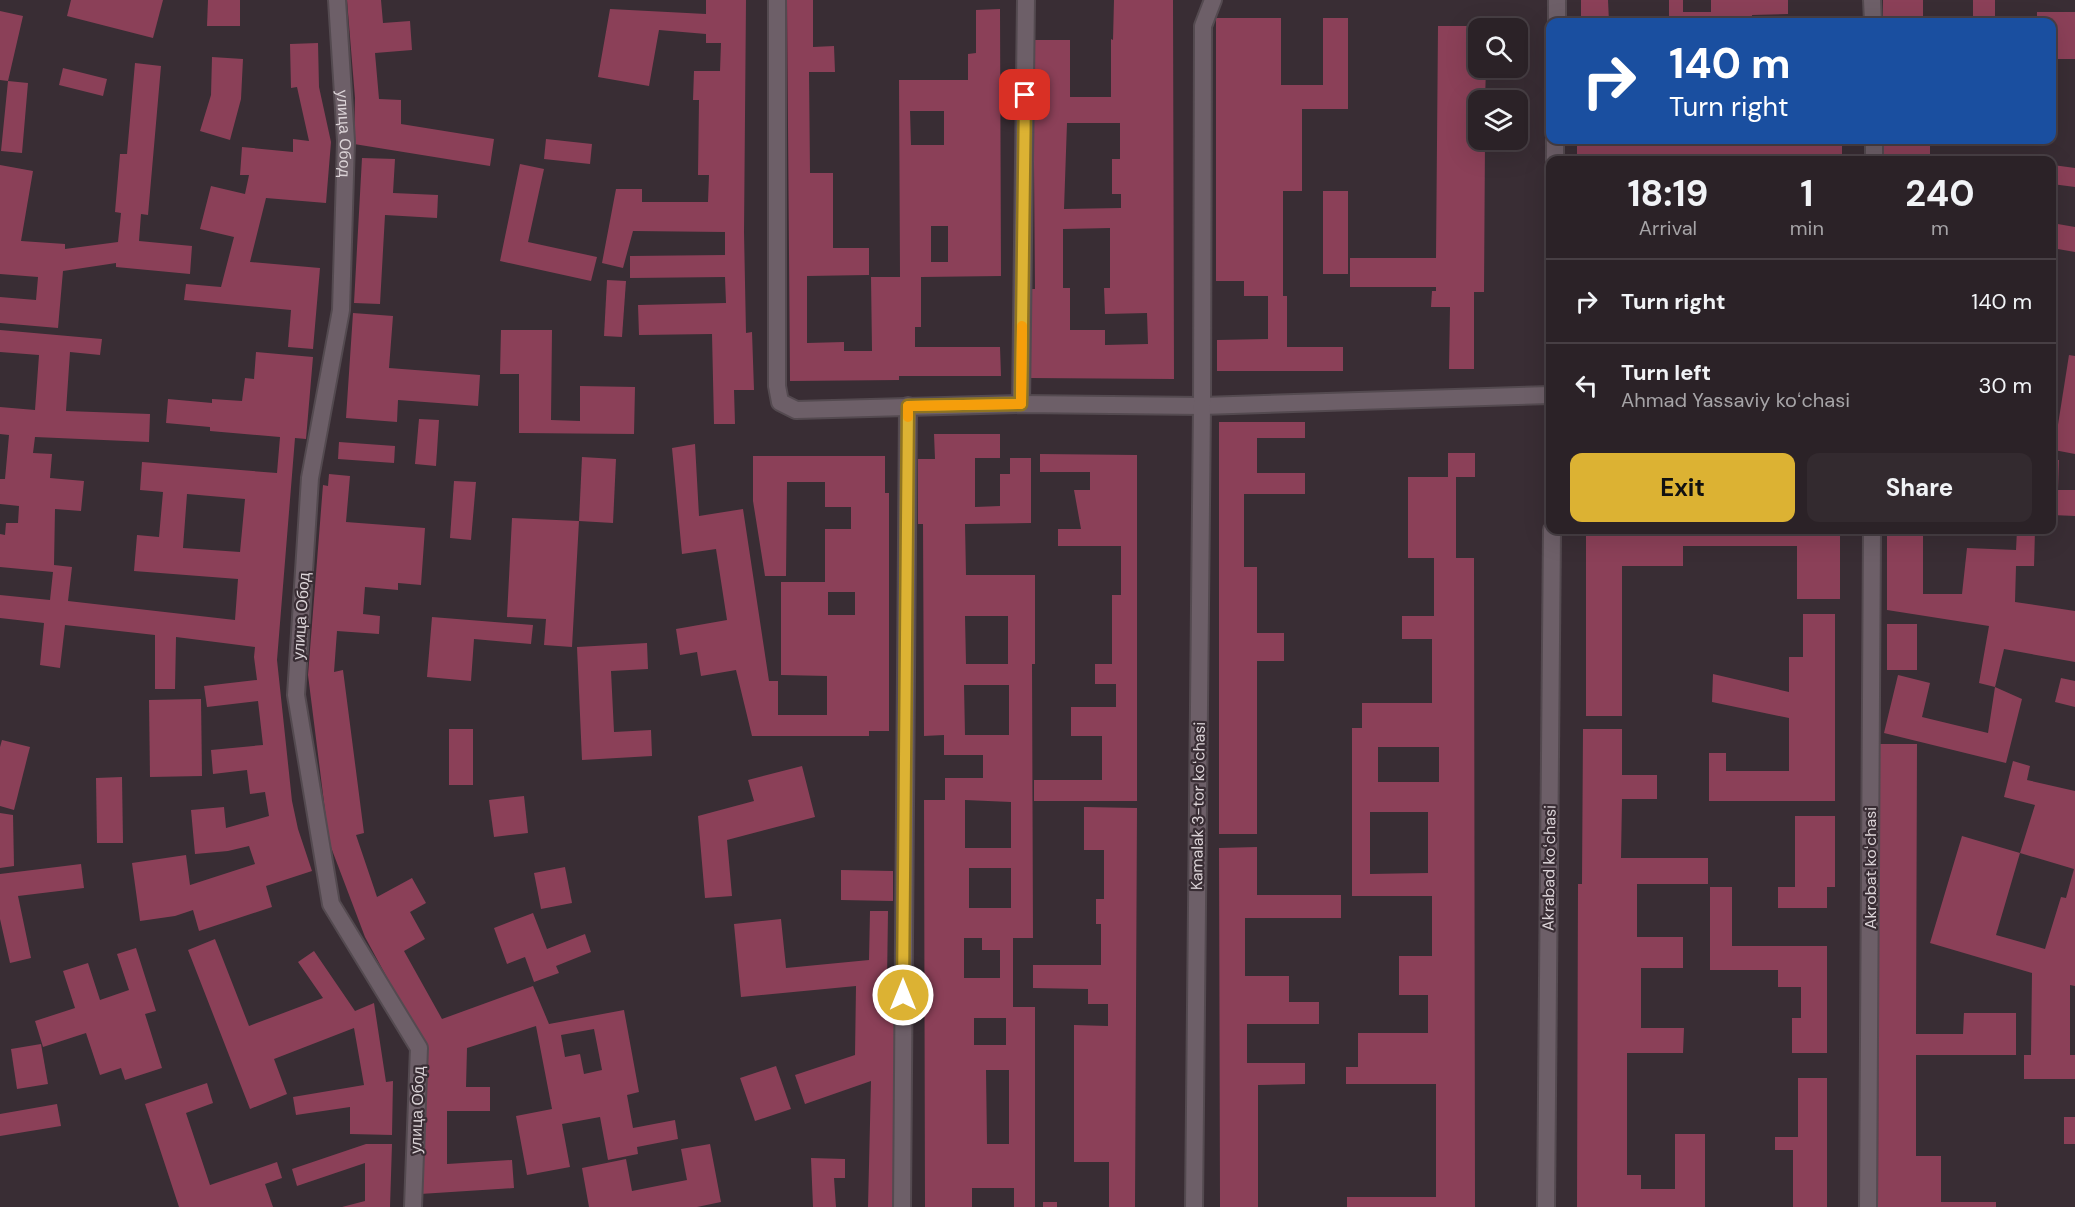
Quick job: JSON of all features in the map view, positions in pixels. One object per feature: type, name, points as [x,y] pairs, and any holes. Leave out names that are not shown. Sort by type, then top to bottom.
[{"type":"street","name":"улица Обод","points":[[337,0],[346,141],[341,310],[310,478],[296,695],[331,904],[419,1047],[413,1207]]},
{"type":"street","points":[[777,0],[777,386],[780,402],[796,410],[1021,404],[1202,406],[1546,395]]},
{"type":"street","points":[[1021,404],[1026,0]]},
{"type":"street","name":"Kamalak 3-tor koʻchasi","points":[[1194,1207],[1202,406],[1203,26],[1213,0]]},
{"type":"street","points":[[1557,0],[1557,18]]},
{"type":"street","points":[[1872,0],[1873,18]]},
{"type":"street","points":[[902,1207],[908,406]]},
{"type":"street","name":"Akrabad koʻchasi","points":[[1546,1207],[1552,534]]},
{"type":"street","name":"Akrobat koʻchasi","points":[[1868,1207],[1872,534]]},
{"type":"building","points":[[71,0],[163,0],[153,38],[67,16]]},
{"type":"building","points":[[208,0],[240,0],[240,26],[207,26]]},
{"type":"building","points":[[347,0],[381,0],[383,23],[410,21],[412,50],[375,53],[379,99],[401,100],[401,124],[494,139],[490,166],[354,144],[355,98]]},
{"type":"building","points":[[706,0],[746,0],[744,232],[746,333],[752,332],[754,390],[734,390],[735,424],[714,424],[712,334],[639,335],[638,305],[726,303],[725,277],[630,278],[630,256],[725,255],[725,232],[633,231],[623,268],[602,263],[616,189],[642,189],[642,202],[708,202],[709,175],[698,175],[699,100],[693,100],[694,71],[720,71],[721,43],[706,43],[706,34],[659,30],[649,86],[598,77],[610,9],[706,14]]},
{"type":"building","points":[[787,0],[813,0],[813,47],[834,46],[835,72],[809,72],[810,173],[833,173],[833,248],[869,248],[869,275],[807,276],[807,343],[844,342],[844,351],[872,351],[871,277],[900,277],[899,80],[968,80],[968,54],[976,53],[976,10],[1000,9],[1001,276],[921,277],[921,327],[915,327],[915,347],[1000,347],[1001,376],[899,376],[899,380],[790,381]],"holes":[[[910,111],[944,111],[944,145],[911,145]],[[931,226],[948,226],[948,262],[931,262]]]},
{"type":"building","points":[[1114,0],[1173,0],[1174,379],[1030,378],[1029,289],[1035,289],[1033,40],[1070,40],[1070,97],[1111,97],[1111,39],[1113,40]],"holes":[[[1067,123],[1120,123],[1120,159],[1112,159],[1112,194],[1121,194],[1121,208],[1064,209]],[[1110,228],[1110,288],[1104,288],[1105,314],[1147,313],[1148,344],[1105,345],[1105,330],[1070,330],[1070,288],[1063,288],[1063,229]]]},
{"type":"building","points":[[1581,0],[1608,0],[1609,18],[1581,18]]},
{"type":"building","points":[[1669,0],[1683,0],[1683,12],[1711,12],[1711,0],[1788,0],[1788,14],[1752,15],[1752,18],[1644,18],[1644,16],[1669,16]]},
{"type":"building","points":[[1883,0],[1923,0],[1923,18],[1883,18]]},
{"type":"building","points":[[1973,0],[1995,0],[1995,18],[1973,18]]},
{"type":"building","points":[[0,11],[23,16],[8,81],[0,80]]},
{"type":"building","points":[[2037,12],[2075,12],[2075,59],[2056,59],[2056,18],[2037,18]]},
{"type":"building","points":[[1216,18],[1281,18],[1281,85],[1323,85],[1323,18],[1348,18],[1348,109],[1302,109],[1302,191],[1283,191],[1283,296],[1287,296],[1287,347],[1343,347],[1343,371],[1217,371],[1217,340],[1268,339],[1268,296],[1244,296],[1244,281],[1216,281]]},
{"type":"building","points":[[1438,26],[1468,26],[1468,78],[1486,78],[1485,90],[1468,90],[1468,150],[1485,150],[1484,292],[1474,292],[1474,369],[1449,369],[1450,307],[1431,307],[1432,291],[1436,291],[1436,287],[1350,287],[1350,258],[1436,258]]},
{"type":"building","points":[[318,43],[319,87],[331,142],[326,203],[266,198],[250,262],[320,268],[313,349],[288,347],[291,310],[184,300],[186,284],[221,287],[234,237],[200,229],[211,186],[245,194],[249,175],[240,175],[242,147],[293,152],[293,139],[309,141],[297,87],[291,88],[290,44]]},
{"type":"building","points":[[212,57],[243,59],[241,99],[230,140],[200,131],[211,95]]},
{"type":"building","points":[[135,63],[161,66],[148,215],[141,214],[139,241],[192,246],[190,274],[116,267],[116,263],[63,271],[58,328],[0,323],[0,297],[36,300],[38,277],[0,274],[0,165],[33,171],[21,241],[65,244],[65,249],[118,242],[121,213],[115,212],[120,154],[127,154]]},
{"type":"building","points":[[63,68],[107,79],[103,96],[59,85]]},
{"type":"building","points":[[8,81],[28,83],[22,153],[1,151]]},
{"type":"building","points":[[546,139],[592,144],[590,164],[544,159]]},
{"type":"building","points":[[1577,144],[1842,144],[1842,156],[1577,156]]},
{"type":"building","points":[[1883,144],[1930,144],[1930,155],[1883,156]]},
{"type":"building","points":[[362,158],[395,159],[393,193],[438,195],[437,218],[385,215],[380,304],[354,303]]},
{"type":"building","points":[[520,164],[544,169],[528,242],[597,257],[591,281],[500,261]]},
{"type":"building","points":[[2056,165],[2075,168],[2075,187],[2056,185]]},
{"type":"building","points":[[1323,191],[1348,191],[1348,274],[1323,274]]},
{"type":"building","points":[[2056,224],[2075,227],[2075,252],[2056,249]]},
{"type":"building","points":[[607,280],[626,281],[622,337],[604,336]]},
{"type":"building","points":[[353,313],[393,316],[389,368],[480,375],[478,406],[398,400],[397,422],[346,418]]},
{"type":"building","points":[[0,330],[102,339],[100,355],[70,352],[66,411],[150,414],[149,442],[35,437],[33,453],[52,454],[50,478],[84,481],[81,511],[55,509],[54,565],[72,567],[68,601],[235,620],[238,579],[134,571],[137,535],[159,537],[163,492],[140,490],[142,462],[277,473],[280,437],[210,431],[210,427],[166,423],[168,399],[212,403],[212,399],[242,401],[245,378],[254,379],[256,352],[313,357],[306,439],[295,438],[277,660],[292,801],[298,829],[312,871],[266,886],[272,907],[199,931],[193,910],[175,916],[140,921],[132,863],[186,855],[190,885],[255,864],[249,846],[228,851],[195,854],[191,810],[224,807],[226,828],[269,816],[265,792],[250,794],[247,770],[213,774],[211,750],[263,745],[258,701],[207,707],[204,686],[257,680],[255,647],[176,637],[175,689],[155,689],[155,635],[65,625],[60,668],[40,665],[44,623],[0,618],[0,595],[50,600],[53,572],[0,567],[0,534],[5,535],[6,523],[18,523],[19,506],[0,504],[0,479],[5,479],[9,435],[0,434],[0,407],[35,410],[39,355],[0,352]],"holes":[[[187,494],[245,499],[240,552],[183,548]]]},
{"type":"building","points":[[501,330],[552,330],[551,420],[580,421],[580,386],[635,387],[634,434],[519,433],[519,374],[500,374]]},
{"type":"building","points":[[2069,355],[2075,356],[2075,454],[2056,450]]},
{"type":"building","points":[[419,419],[439,420],[436,466],[415,464]]},
{"type":"building","points":[[1219,422],[1305,422],[1305,438],[1257,438],[1257,473],[1305,473],[1305,494],[1244,494],[1244,567],[1257,567],[1257,633],[1284,633],[1284,661],[1257,661],[1257,834],[1219,834]]},
{"type":"building","points":[[934,434],[1000,434],[1000,458],[975,458],[975,507],[1000,506],[1000,474],[1010,474],[1010,458],[1031,458],[1031,523],[965,524],[966,575],[1035,575],[1035,664],[1032,664],[1033,938],[1013,938],[1013,1007],[1035,1007],[1035,1207],[1014,1207],[1014,1188],[972,1188],[972,1207],[925,1207],[924,800],[945,800],[945,778],[983,778],[983,755],[944,755],[944,735],[924,736],[923,524],[918,524],[918,459],[935,459]],"holes":[[[965,616],[1008,616],[1008,664],[966,664]],[[964,685],[1009,685],[1009,735],[965,735]],[[965,800],[1011,802],[1011,848],[965,848]],[[969,868],[1011,868],[1011,908],[969,908]],[[964,938],[982,938],[982,950],[1000,950],[1000,978],[964,978]],[[974,1018],[1006,1018],[1006,1045],[974,1045]],[[986,1070],[1009,1070],[1009,1144],[987,1144]]]},
{"type":"building","points":[[339,442],[395,446],[394,463],[338,459]]},
{"type":"building","points":[[695,444],[699,516],[743,509],[769,681],[778,681],[778,715],[827,715],[827,676],[781,675],[781,582],[825,582],[825,529],[851,529],[851,507],[825,507],[825,482],[787,482],[786,576],[765,576],[753,501],[753,456],[885,456],[885,493],[889,493],[889,731],[869,731],[869,736],[752,736],[736,670],[701,676],[697,652],[680,655],[676,629],[727,620],[716,549],[682,554],[672,448]],"holes":[[[828,592],[855,592],[855,615],[828,615]]]},
{"type":"building","points":[[1448,453],[1475,453],[1475,477],[1456,477],[1456,558],[1474,558],[1475,1207],[1347,1207],[1347,1197],[1436,1197],[1436,1084],[1346,1084],[1346,1067],[1358,1067],[1358,1033],[1428,1033],[1428,995],[1399,995],[1399,956],[1432,956],[1432,896],[1352,896],[1352,728],[1362,728],[1362,703],[1432,703],[1432,639],[1402,639],[1402,616],[1434,616],[1434,558],[1408,558],[1408,477],[1448,477]],"holes":[[[1378,747],[1439,747],[1439,782],[1378,782]],[[1370,812],[1428,812],[1428,873],[1370,874]]]},
{"type":"building","points":[[1040,454],[1137,455],[1137,801],[1034,801],[1034,780],[1102,780],[1102,736],[1071,736],[1071,707],[1116,707],[1116,684],[1095,684],[1095,664],[1112,664],[1112,595],[1121,595],[1121,546],[1058,546],[1058,529],[1081,529],[1074,490],[1090,490],[1090,472],[1040,472]]},
{"type":"building","points":[[582,457],[616,459],[613,523],[579,521]]},
{"type":"building","points":[[2056,460],[2059,460],[2058,490],[2075,490],[2075,516],[2056,515]]},
{"type":"building","points":[[329,474],[350,476],[346,522],[425,528],[421,585],[398,583],[398,590],[365,587],[363,614],[380,616],[379,634],[337,631],[334,672],[343,670],[364,833],[356,835],[377,897],[412,878],[426,903],[410,912],[425,939],[404,951],[442,1019],[533,986],[549,1024],[624,1010],[639,1092],[627,1095],[633,1128],[675,1120],[678,1139],[637,1147],[638,1154],[608,1160],[600,1117],[562,1124],[570,1167],[527,1175],[516,1116],[552,1109],[536,1026],[467,1048],[466,1087],[490,1087],[490,1111],[447,1111],[447,1164],[512,1160],[514,1188],[420,1194],[421,1040],[365,937],[329,842],[308,675],[323,485],[328,486]],"holes":[[[594,1029],[602,1070],[584,1074],[580,1054],[565,1057],[561,1035]]]},
{"type":"building","points":[[454,481],[476,482],[471,540],[450,538]]},
{"type":"building","points":[[512,518],[579,521],[572,647],[544,645],[546,619],[507,617]]},
{"type":"building","points":[[1586,534],[1840,534],[1840,599],[1797,599],[1797,546],[1683,546],[1683,566],[1622,566],[1622,716],[1586,716]]},
{"type":"building","points":[[1887,534],[1923,534],[1923,594],[1962,594],[1967,548],[2016,550],[2017,534],[2035,534],[2034,566],[2016,566],[2015,602],[2075,611],[2075,662],[2004,649],[1995,687],[1979,683],[1989,626],[1887,610]]},
{"type":"building","points":[[1803,614],[1835,614],[1835,801],[1709,801],[1709,753],[1726,753],[1726,771],[1789,771],[1789,718],[1712,702],[1713,674],[1789,692],[1789,657],[1803,657]]},
{"type":"building","points":[[432,617],[533,625],[531,644],[474,639],[471,681],[427,677]]},
{"type":"building","points":[[1887,624],[1917,624],[1917,670],[1887,670]]},
{"type":"building","points":[[647,643],[648,669],[611,671],[614,732],[651,730],[652,756],[582,760],[577,647]]},
{"type":"building","points":[[1898,675],[1930,683],[1922,717],[1988,733],[1995,687],[2022,699],[2006,763],[1884,733]]},
{"type":"building","points":[[2061,678],[2075,681],[2075,707],[2055,702]]},
{"type":"building","points":[[201,699],[202,776],[150,777],[149,700]]},
{"type":"building","points":[[449,729],[473,729],[473,785],[449,785]]},
{"type":"building","points":[[1583,729],[1622,729],[1622,775],[1657,775],[1657,799],[1622,799],[1621,858],[1708,858],[1708,884],[1637,884],[1637,937],[1683,937],[1683,968],[1641,968],[1641,1028],[1684,1028],[1683,1053],[1627,1053],[1627,1175],[1641,1175],[1641,1189],[1675,1189],[1675,1134],[1705,1134],[1705,1207],[1577,1207],[1578,884],[1582,884]]},
{"type":"building","points":[[2,740],[30,747],[14,810],[0,806]]},
{"type":"building","points":[[1879,744],[1917,744],[1916,1034],[1963,1034],[1964,1013],[2016,1013],[2016,1055],[1916,1055],[1916,1156],[1941,1156],[1941,1202],[1996,1202],[1996,1207],[1878,1207]]},
{"type":"building","points":[[2013,761],[2030,766],[2027,780],[2075,791],[2075,986],[2070,985],[2070,1055],[2075,1055],[2075,1079],[2024,1079],[2024,1055],[2031,1055],[2032,973],[1930,943],[1962,836],[2020,853],[2035,805],[2004,797]],"holes":[[[2020,853],[2074,869],[2066,898],[2061,897],[2045,949],[1996,935]]]},
{"type":"building","points":[[802,766],[815,817],[727,840],[732,896],[705,898],[698,816],[754,801],[748,780]]},
{"type":"building","points":[[122,777],[123,843],[97,843],[96,778]]},
{"type":"building","points":[[524,796],[528,833],[494,837],[489,800]]},
{"type":"building","points":[[1084,807],[1137,808],[1135,1207],[1109,1207],[1109,1162],[1074,1162],[1074,1025],[1108,1026],[1108,1004],[1088,1004],[1088,989],[1033,988],[1033,965],[1101,965],[1101,924],[1096,924],[1096,899],[1104,899],[1104,850],[1084,850]]},
{"type":"building","points":[[0,813],[13,815],[14,866],[0,868]]},
{"type":"building","points":[[1795,816],[1835,816],[1835,887],[1827,887],[1827,908],[1778,908],[1778,887],[1795,887]]},
{"type":"building","points":[[1257,847],[1257,895],[1341,895],[1341,918],[1245,918],[1245,976],[1289,976],[1289,1002],[1319,1002],[1319,1024],[1247,1024],[1247,1063],[1305,1063],[1305,1084],[1258,1085],[1258,1207],[1220,1207],[1219,848]]},
{"type":"building","points":[[81,864],[84,888],[18,896],[31,958],[10,963],[0,919],[0,874]]},
{"type":"building","points":[[565,867],[572,903],[541,909],[534,873]]},
{"type":"building","points":[[841,870],[893,871],[893,901],[841,900]]},
{"type":"building","points":[[1710,887],[1732,887],[1732,946],[1827,946],[1827,1053],[1792,1053],[1792,1018],[1801,1018],[1801,987],[1778,987],[1778,970],[1710,970]]},
{"type":"building","points":[[870,911],[888,911],[887,983],[899,982],[895,1207],[868,1207],[871,1081],[805,1104],[795,1075],[855,1055],[856,986],[741,997],[734,924],[781,919],[786,968],[869,960]]},
{"type":"building","points":[[533,913],[547,949],[585,934],[591,952],[556,966],[559,973],[534,982],[525,957],[507,964],[494,928]]},
{"type":"building","points":[[215,939],[249,1026],[323,998],[298,962],[314,951],[355,1011],[374,1003],[386,1082],[393,1081],[392,1135],[350,1134],[350,1107],[296,1115],[293,1097],[364,1085],[354,1028],[274,1059],[287,1094],[250,1109],[188,950]]},
{"type":"building","points":[[136,948],[156,1011],[145,1014],[162,1068],[125,1080],[121,1068],[100,1075],[86,1033],[43,1047],[35,1021],[75,1008],[63,971],[88,963],[100,1000],[129,990],[117,954]]},
{"type":"building","points":[[41,1044],[48,1084],[17,1089],[11,1049]]},
{"type":"building","points":[[776,1066],[791,1109],[755,1121],[740,1078]]},
{"type":"building","points":[[1798,1078],[1827,1078],[1827,1207],[1793,1207],[1793,1150],[1775,1150],[1775,1137],[1798,1137]]},
{"type":"building","points":[[207,1083],[213,1103],[186,1113],[210,1185],[277,1162],[282,1178],[265,1184],[273,1207],[179,1207],[145,1104]]},
{"type":"building","points":[[57,1104],[61,1126],[0,1136],[0,1114]]},
{"type":"building","points":[[2064,1117],[2075,1117],[2075,1144],[2064,1144]]},
{"type":"building","points":[[366,1144],[392,1144],[390,1207],[342,1207],[365,1201],[365,1163],[297,1186],[292,1169]]},
{"type":"building","points":[[710,1144],[721,1202],[697,1207],[589,1207],[582,1168],[626,1159],[632,1191],[687,1180],[681,1149]]},
{"type":"building","points":[[811,1158],[845,1159],[845,1178],[834,1178],[836,1207],[813,1207]]},
{"type":"building","points":[[1043,1202],[1057,1202],[1057,1207],[1043,1207]]},
{"type":"slow traffic","points":[[908,417],[908,406],[1021,404],[1022,326]]},
{"type":"route","points":[[903,995],[908,406],[1021,404],[1025,95]]}]
